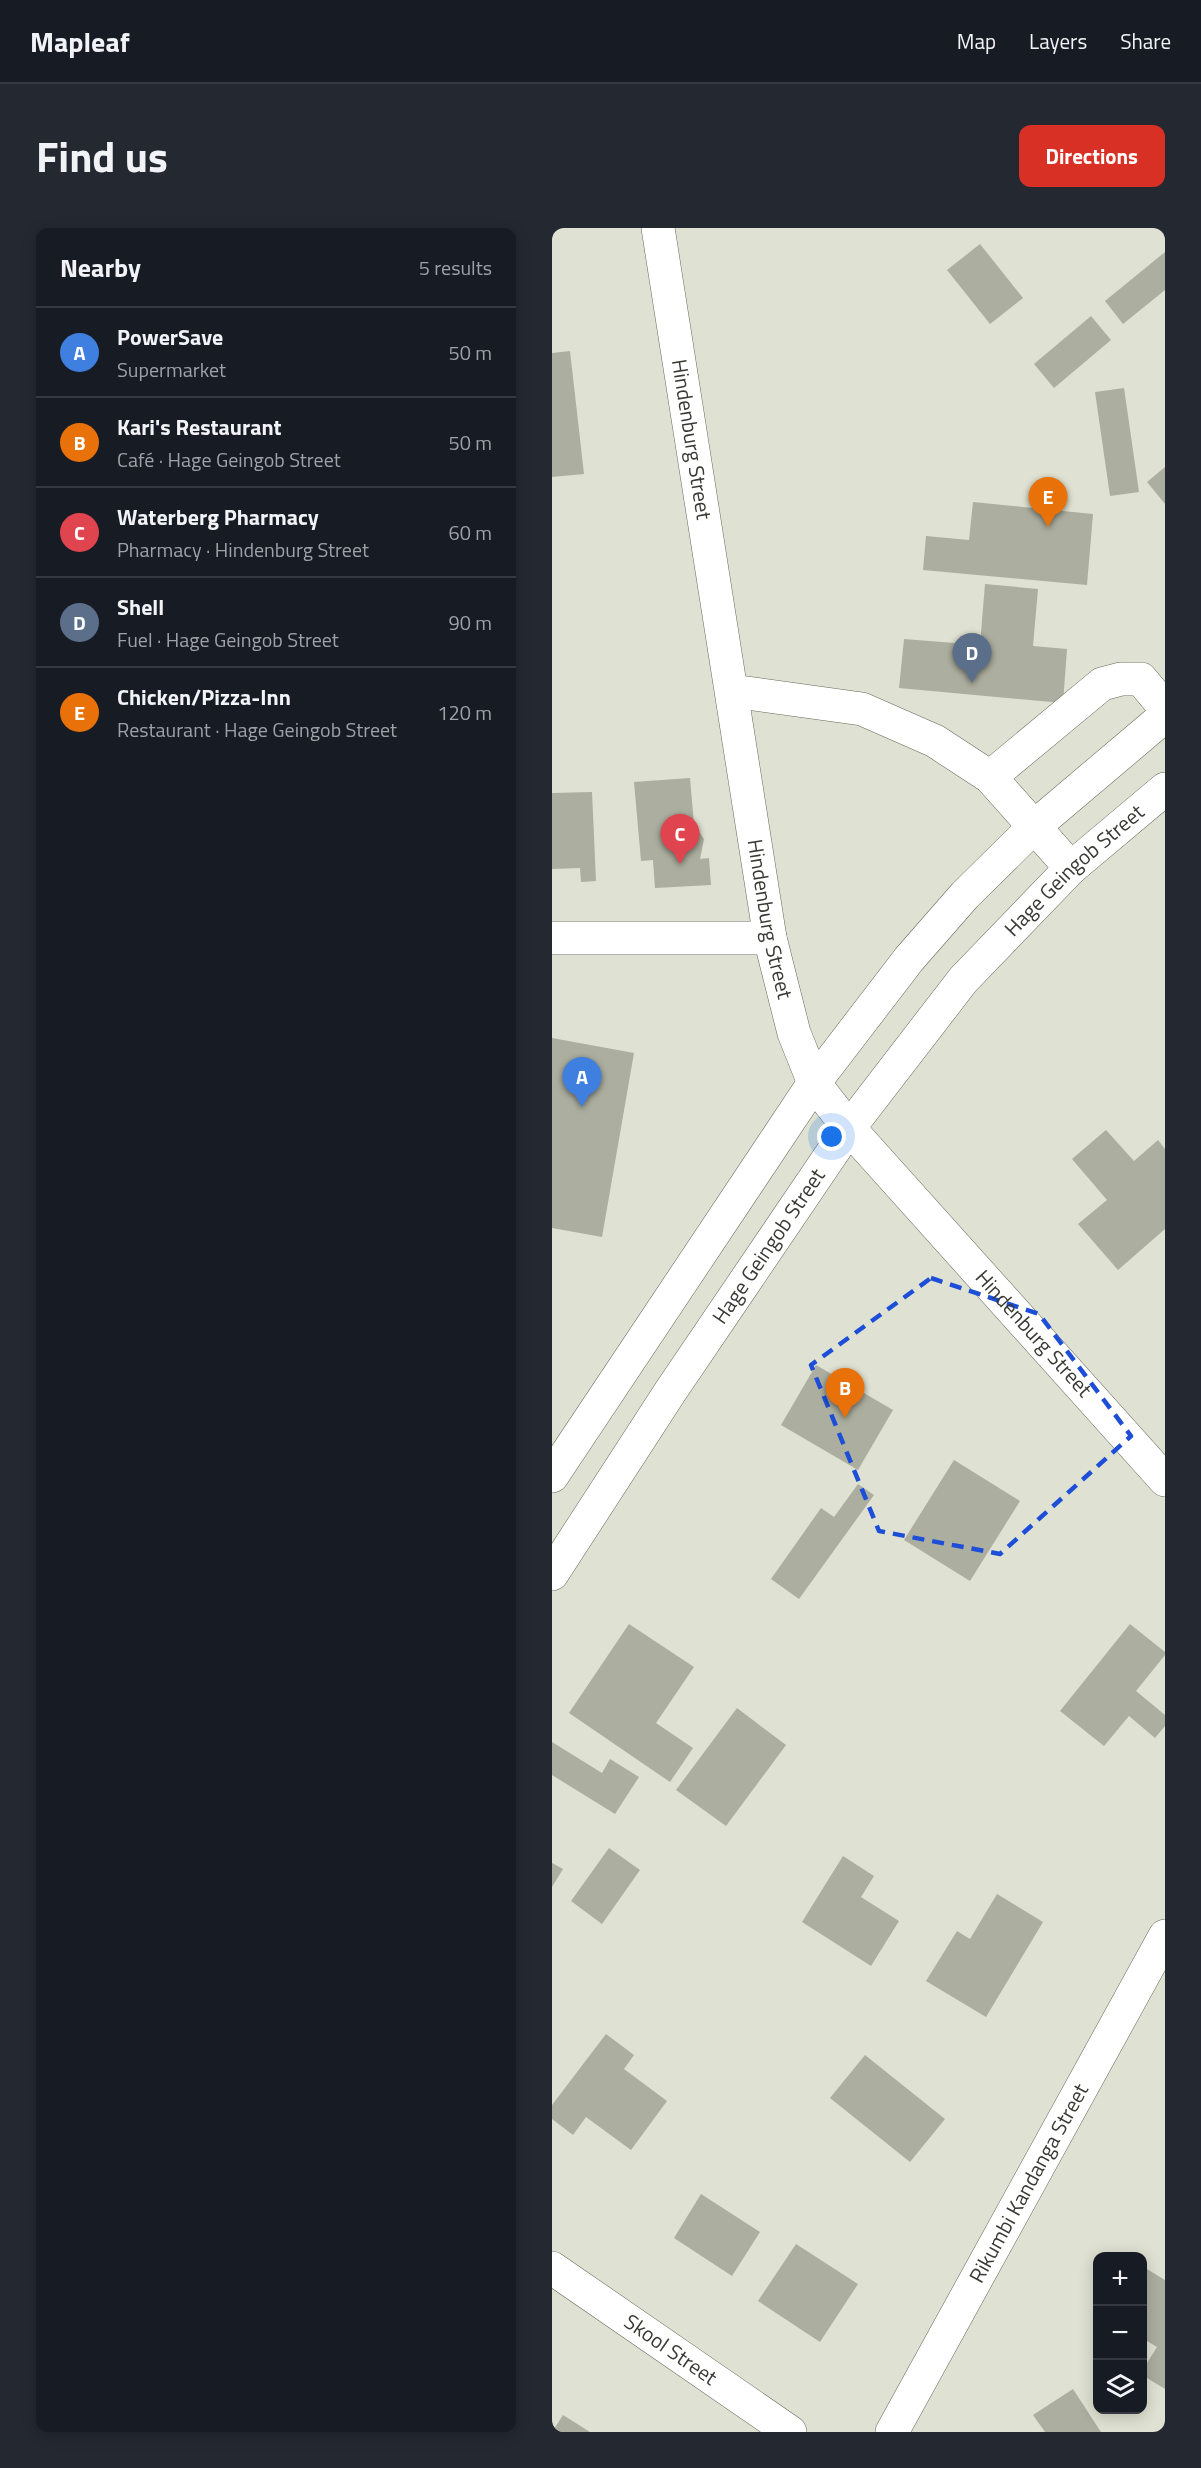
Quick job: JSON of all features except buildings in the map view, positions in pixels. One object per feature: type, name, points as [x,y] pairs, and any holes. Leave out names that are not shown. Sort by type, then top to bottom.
[{"type":"main road","name":"Hindenburg Street","points":[[658,228],[770,938],[794,1033],[814,1083],[849,1128],[1165,1480]]},
{"type":"main road","points":[[990,777],[1102,684],[1121,679],[1141,679],[1165,708]]},
{"type":"main road","points":[[732,691],[862,709],[935,741],[990,777],[1071,868]]},
{"type":"main road","points":[[552,1476],[814,1083],[909,959],[965,895],[1035,826],[1165,716]]},
{"type":"main road","name":"Hage Geingob Street","points":[[552,1574],[677,1382],[849,1128],[963,980],[1071,868],[1165,789]]},
{"type":"main road","points":[[552,938],[770,938]]},
{"type":"main road","name":"Rikumbi Kandanga Street","points":[[891,2432],[1165,1936]]},
{"type":"main road","name":"Skool Street","points":[[552,2268],[790,2432]]},
{"type":"highlighted area","points":[[931,1278],[1039,1314],[1131,1436],[1000,1554],[879,1531],[811,1365]]},
{"type":"place","name":"Chicken/Pizza-Inn","points":[[1048,527]]},
{"type":"place","name":"Shell","points":[[972,683]]},
{"type":"place","name":"Waterberg Pharmacy","points":[[680,864]]},
{"type":"place","name":"PowerSave","points":[[582,1107]]},
{"type":"place","name":"Kari's Restaurant","points":[[845,1418]]}]
